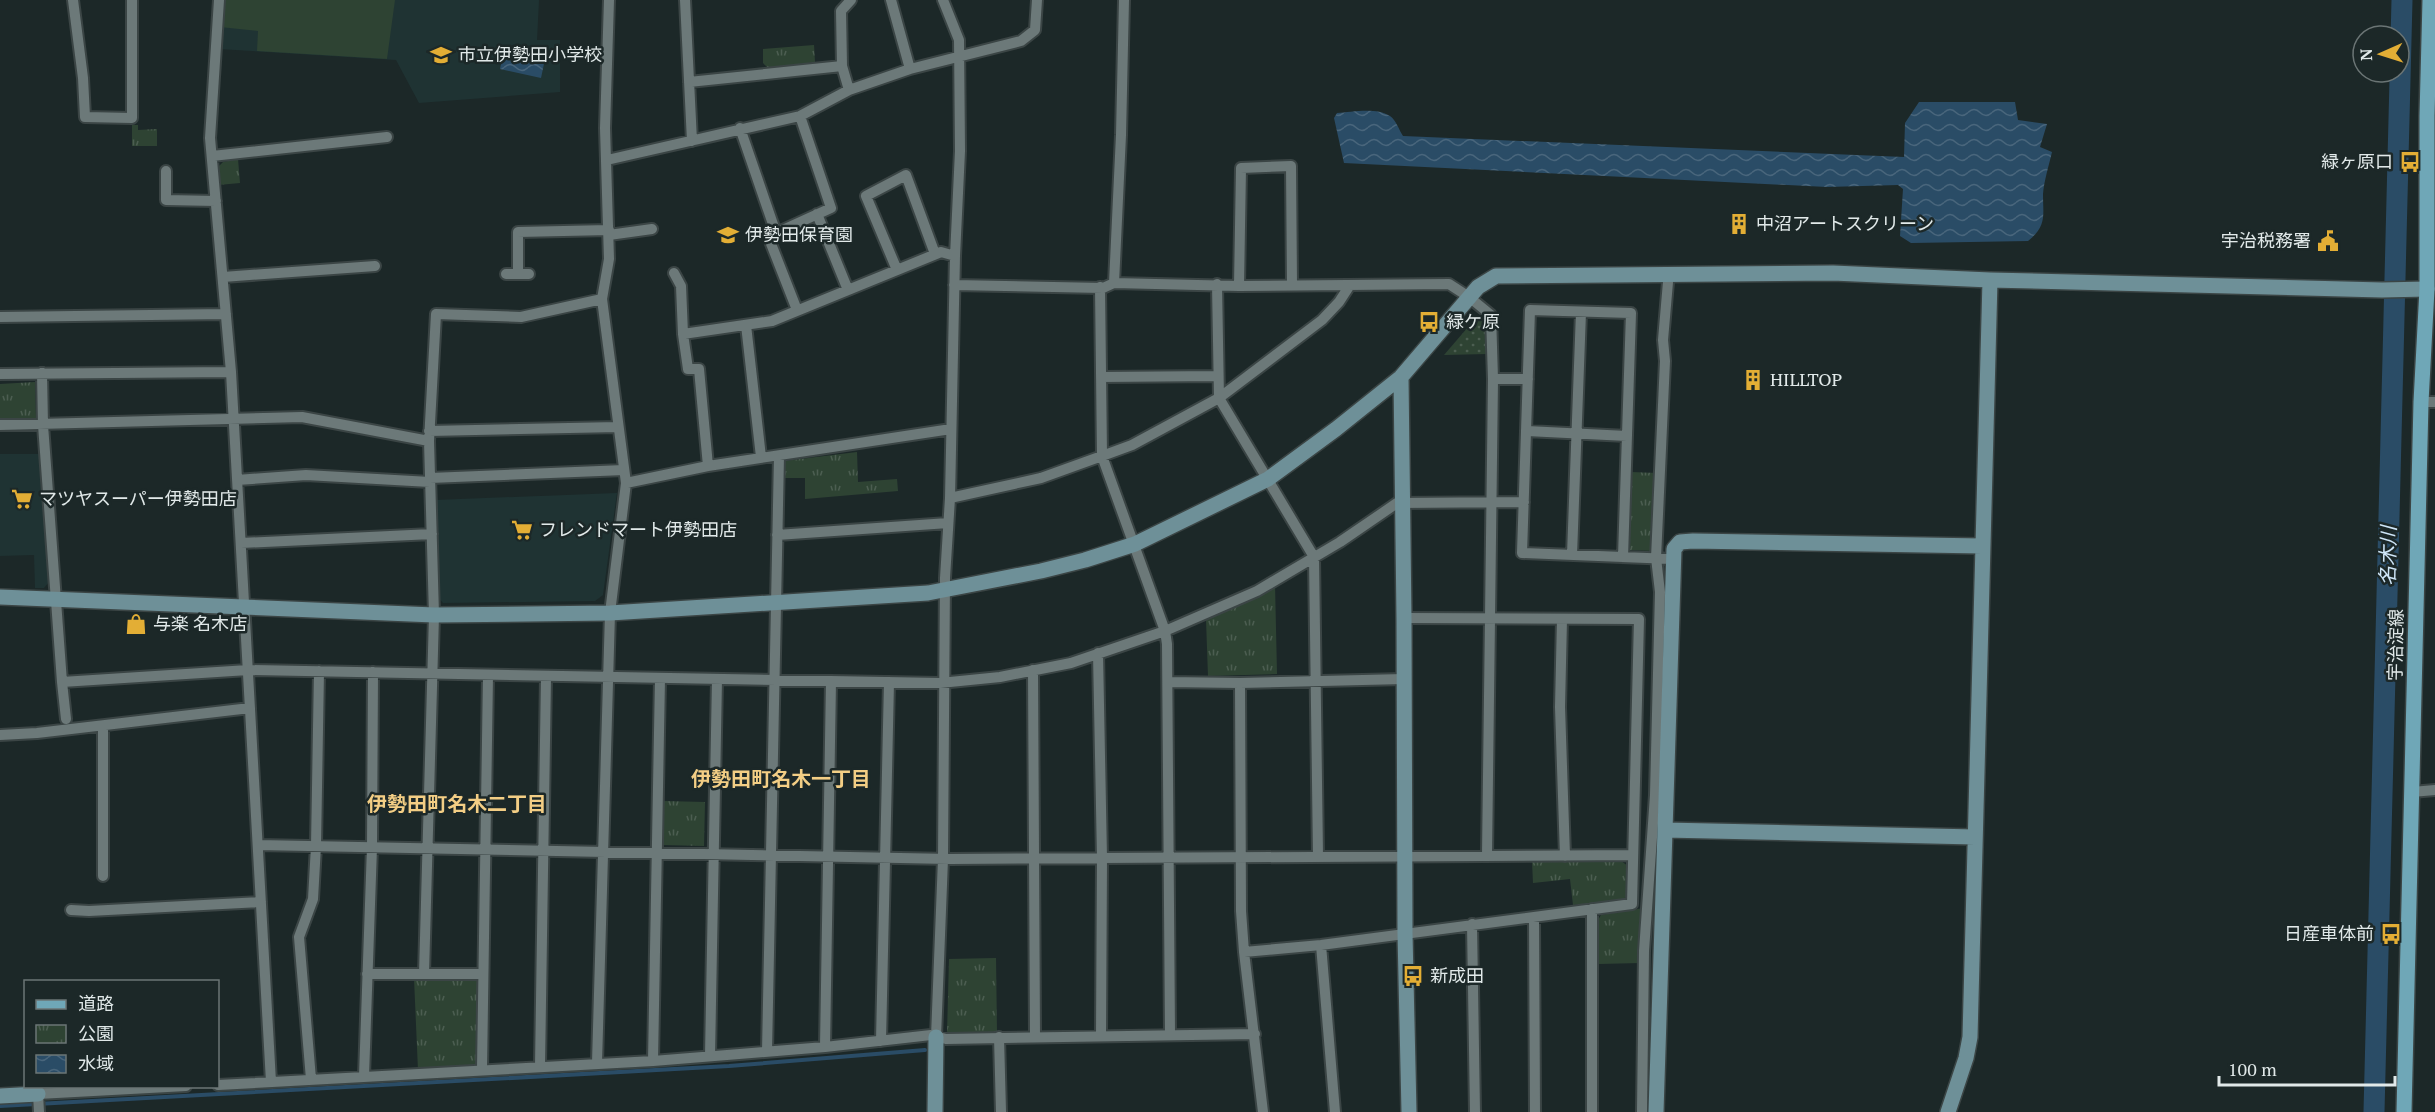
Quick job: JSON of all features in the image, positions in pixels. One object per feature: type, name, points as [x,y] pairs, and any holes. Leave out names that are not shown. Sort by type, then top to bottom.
[{"type":"main road","name":"宇治淀線","points":[[2404,1112],[2412,792],[2428,402],[2430,0]]},
{"type":"street","points":[[73,0],[83,78],[85,117],[132,118],[132,0]]},
{"type":"street","points":[[219,0],[209,124],[231,372],[271,1082]]},
{"type":"street","points":[[597,1063],[610,613],[626,483],[602,299],[609,259],[605,128],[609,0]]},
{"type":"street","points":[[685,0],[692,141]]},
{"type":"street","points":[[849,90],[842,66],[841,11],[851,0]]},
{"type":"street","points":[[891,0],[910,69]]},
{"type":"street","points":[[935,1112],[943,859],[945,590],[950,498],[954,285],[960,151],[958,40],[943,0]]},
{"type":"street","points":[[607,160],[800,116],[849,90],[910,69],[1028,37],[1035,30],[1037,0]]},
{"type":"street","points":[[1114,283],[1124,0]]},
{"type":"street","points":[[689,82],[842,66]]},
{"type":"street","points":[[797,310],[768,236],[831,208],[800,116]]},
{"type":"street","points":[[740,128],[776,233]]},
{"type":"street","points":[[212,156],[387,136]]},
{"type":"street","points":[[1239,286],[1241,168],[1291,166],[1292,285]]},
{"type":"street","points":[[166,171],[166,200],[216,201]]},
{"type":"street","points":[[897,270],[866,196],[906,176],[935,254]]},
{"type":"street","points":[[817,214],[848,290]]},
{"type":"street","points":[[506,274],[523,274],[518,232],[609,233],[652,229]]},
{"type":"street","points":[[683,334],[772,321],[935,254],[941,252],[955,256]]},
{"type":"street","points":[[223,276],[375,266]]},
{"type":"street","points":[[674,273],[681,286],[683,334],[688,369],[699,369],[708,466]]},
{"type":"street","points":[[0,597],[244,605],[434,615],[610,613],[775,604],[945,590],[1085,560],[1135,544],[1268,479],[1401,377],[1478,287],[1496,276],[1833,273],[1990,280],[2427,290]]},
{"type":"street","points":[[1948,1112],[1966,1058],[1970,1037],[1990,280]]},
{"type":"street","points":[[1642,1112],[1644,951],[1655,795],[1658,695],[1660,592],[1656,558],[1665,361],[1663,340],[1668,282]]},
{"type":"street","points":[[954,285],[1100,288],[1114,283],[1239,286],[1449,284],[1469,297],[1491,317],[1487,856]]},
{"type":"street","points":[[1217,284],[1219,398],[1314,557],[1318,856]]},
{"type":"street","points":[[950,498],[1041,478],[1102,456],[1131,444],[1219,398],[1322,320],[1339,302],[1350,285]]},
{"type":"street","points":[[1100,288],[1102,456],[1165,631],[1168,682],[1170,1035]]},
{"type":"street","points":[[424,974],[434,615],[429,436],[436,314],[521,317],[602,299]]},
{"type":"street","points":[[1622,557],[1631,313],[1530,310],[1522,554],[1673,559]]},
{"type":"street","points":[[1572,555],[1581,312]]},
{"type":"street","points":[[0,317],[226,314]]},
{"type":"street","points":[[746,325],[762,458]]},
{"type":"street","points":[[0,374],[231,372]]},
{"type":"street","points":[[42,373],[43,425],[66,718]]},
{"type":"street","points":[[1101,377],[1218,376]]},
{"type":"street","points":[[1401,377],[1405,934],[1409,1112]]},
{"type":"street","points":[[1492,379],[1528,379]]},
{"type":"street","points":[[0,425],[302,417],[429,436],[618,427]]},
{"type":"street","points":[[626,483],[708,466],[951,429]]},
{"type":"street","points":[[1527,431],[1627,436]]},
{"type":"street","points":[[767,1052],[779,456]]},
{"type":"street","points":[[237,480],[306,475],[430,480],[624,470]]},
{"type":"street","points":[[62,682],[248,670],[945,683],[1071,663],[1165,631],[1257,591],[1397,503],[1524,502]]},
{"type":"street","points":[[777,535],[948,523]]},
{"type":"street","points":[[241,543],[432,534]]},
{"type":"street","points":[[1656,1112],[1674,549],[1680,542],[1693,540],[1982,546]]},
{"type":"street","points":[[1244,952],[1321,945],[1632,904],[1639,619],[1404,618]]},
{"type":"street","points":[[1562,619],[1560,707],[1565,856]]},
{"type":"street","points":[[1098,653],[1102,858],[1101,1036]]},
{"type":"street","points":[[1033,670],[1035,1036]]},
{"type":"street","points":[[311,1079],[299,937],[313,900],[319,671]]},
{"type":"street","points":[[364,1076],[372,847],[373,672]]},
{"type":"street","points":[[482,1069],[488,675]]},
{"type":"street","points":[[540,1066],[546,676]]},
{"type":"street","points":[[653,1061],[660,678]]},
{"type":"street","points":[[710,1056],[717,679]]},
{"type":"street","points":[[1168,682],[1240,683],[1404,679]]},
{"type":"street","points":[[825,1047],[830,857],[831,681]]},
{"type":"street","points":[[881,1041],[889,682]]},
{"type":"street","points":[[1240,683],[1244,952],[1263,1112]]},
{"type":"street","points":[[0,735],[103,726],[250,708]]},
{"type":"street","points":[[102,876],[103,726]]},
{"type":"street","points":[[2412,792],[2435,790]]},
{"type":"street","points":[[1665,830],[1975,837]]},
{"type":"street","points":[[258,845],[943,859],[1633,855]]},
{"type":"street","points":[[70,910],[261,902]]},
{"type":"street","points":[[1592,909],[1592,1112]]},
{"type":"street","points":[[1534,918],[1535,1112]]},
{"type":"street","points":[[1472,924],[1475,1112]]},
{"type":"street","points":[[1321,945],[1335,1112]]},
{"type":"street","points":[[367,974],[482,974]]},
{"type":"street","points":[[219,1085],[653,1061],[936,1037],[946,1039],[1255,1034]]},
{"type":"street","points":[[999,1037],[1001,1112]]},
{"type":"street","points":[[0,1096],[38,1102],[168,1088]]},
{"type":"shaded area","name":"市立伊勢田小学校","points":[[223,0],[539,0],[537,40],[560,40],[560,92],[419,103],[396,60],[219,49]]},
{"type":"shaded area","name":"マツヤスーパー伊勢田店","points":[[0,454],[43,454],[50,581],[44,588],[35,588],[34,555],[0,556]]},
{"type":"shaded area","points":[[617,493],[603,595],[595,601],[443,603],[438,597],[435,500]]},
{"type":"green space","points":[[223,0],[395,0],[387,59],[257,51],[258,31],[220,27]]},
{"type":"green space","points":[[814,45],[815,62],[768,68],[763,63],[763,49]]},
{"type":"green space","points":[[132,125],[138,125],[138,130],[157,129],[157,146],[132,146]]},
{"type":"green space","points":[[238,159],[240,183],[218,185],[217,168],[223,162]]},
{"type":"green space","points":[[1482,315],[1485,317],[1488,328],[1487,354],[1444,355],[1475,319]]},
{"type":"green space","points":[[35,382],[36,418],[0,418],[0,384]]},
{"type":"green space","points":[[857,452],[858,482],[897,479],[898,491],[805,499],[805,478],[784,478],[784,461]]},
{"type":"green space","points":[[1630,472],[1658,473],[1655,551],[1627,550]]},
{"type":"green space","points":[[1275,585],[1277,674],[1208,676],[1206,619]]},
{"type":"green space","points":[[663,801],[705,802],[704,846],[662,845]]},
{"type":"green space","points":[[1532,861],[1621,861],[1628,866],[1628,894],[1623,900],[1573,905],[1570,879],[1533,883]]},
{"type":"green space","points":[[1644,908],[1640,963],[1598,964],[1598,920],[1601,915]]},
{"type":"green space","points":[[996,958],[997,1033],[947,1034],[949,959]]},
{"type":"green space","points":[[414,978],[478,979],[476,1067],[418,1070]]},
{"type":"water","points":[[504,49],[545,59],[541,78],[500,69]]},
{"type":"water","points":[[1919,102],[2015,102],[2018,120],[2047,124],[2040,147],[2052,152],[2045,178],[2043,220],[2034,236],[2028,241],[1911,243],[1900,236],[1903,189],[1898,185],[1827,187],[1344,163],[1334,118],[1337,113],[1371,111],[1384,113],[1394,120],[1403,136],[1904,157],[1905,123]]},
{"type":"waterway","name":"名木川","points":[[2374,1112],[2402,0]]},
{"type":"waterway","points":[[0,1106],[729,1066],[925,1050]]},
{"type":"place","name":"市立伊勢田小学校","points":[[441,55]]},
{"type":"place","name":"緑ヶ原口","points":[[2410,162]]},
{"type":"place","name":"中沼アートスクリーン","points":[[1739,224]]},
{"type":"place","name":"伊勢田保育園","points":[[728,235]]},
{"type":"place","name":"宇治税務署","points":[[2328,241]]},
{"type":"place","name":"緑ケ原","points":[[1429,322]]},
{"type":"place","name":"HILLTOP","points":[[1753,380]]},
{"type":"place","name":"マツヤスーパー伊勢田店","points":[[22,499]]},
{"type":"place","name":"フレンドマート伊勢田店","points":[[522,530]]},
{"type":"place","name":"与楽 名木店","points":[[136,624]]},
{"type":"place","name":"日産車体前","points":[[2391,934]]},
{"type":"place","name":"新成田","points":[[1413,976]]},
{"type":"district","name":"伊勢田町名木一丁目","points":[[781,779]]},
{"type":"district","name":"伊勢田町名木二丁目","points":[[457,804]]}]
